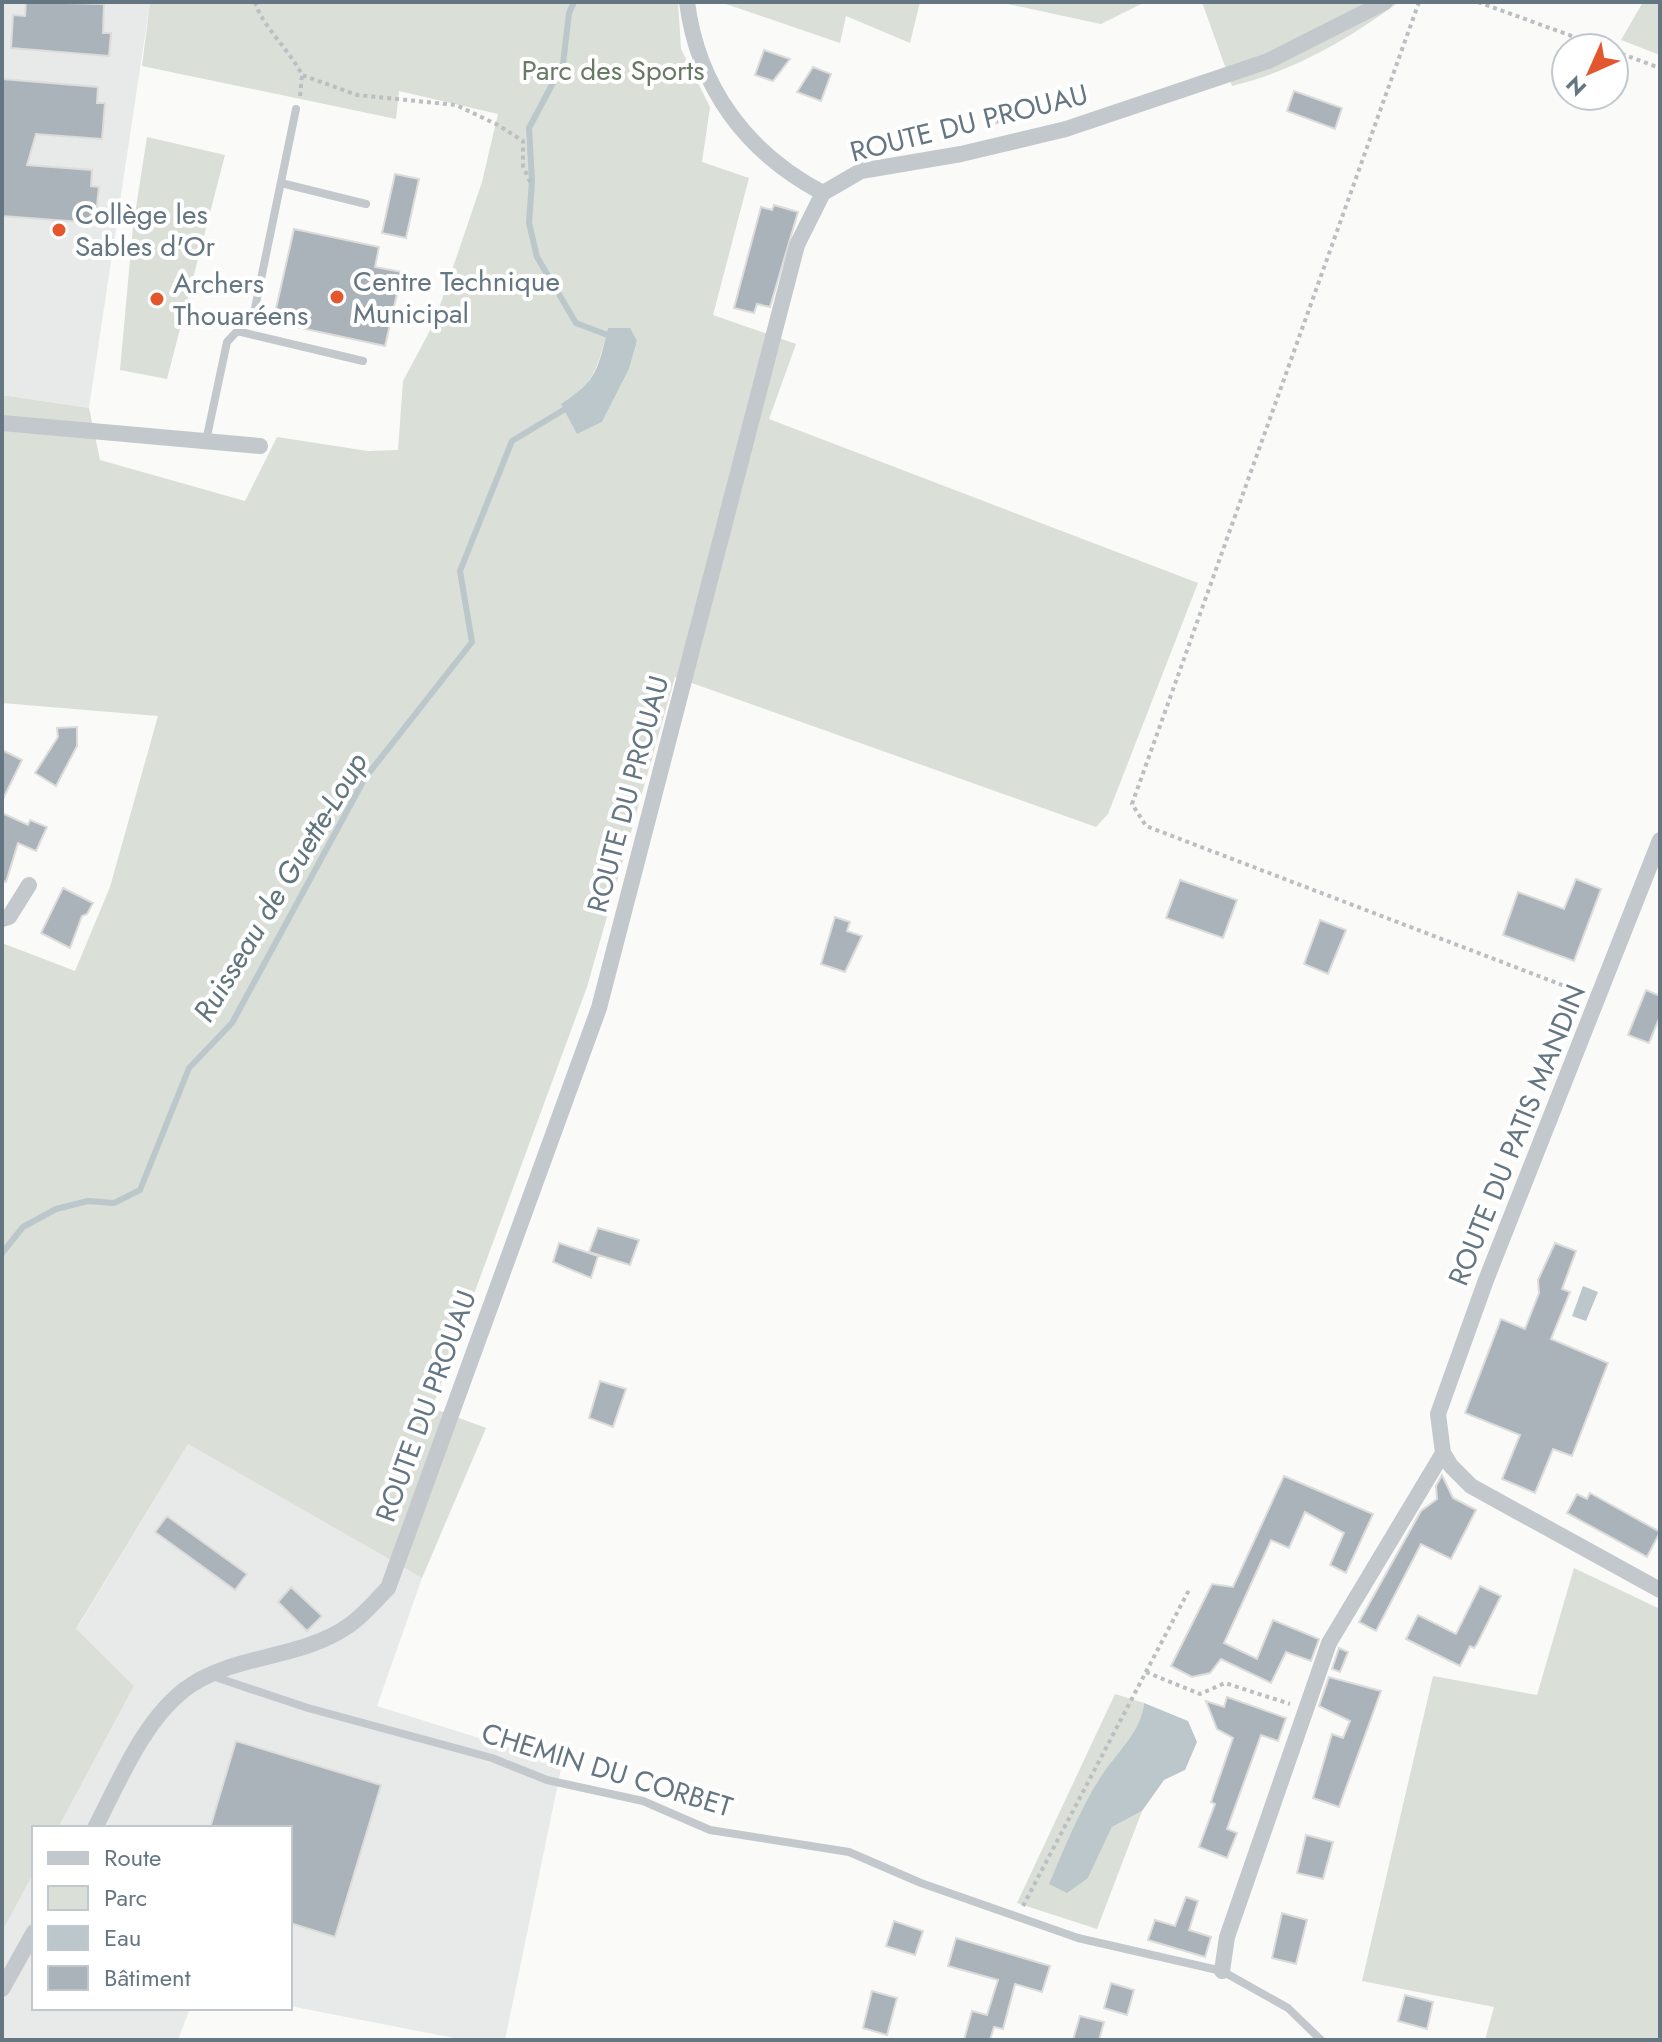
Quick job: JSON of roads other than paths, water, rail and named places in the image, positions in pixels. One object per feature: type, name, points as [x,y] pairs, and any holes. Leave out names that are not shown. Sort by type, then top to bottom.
[{"type":"street","points":[[687,2],[695,51],[717,93],[741,127],[791,176],[823,193]]},
{"type":"street","name":"ROUTE DU PROUAU","points":[[96,1826],[154,1724],[184,1690],[208,1674],[321,1640],[348,1627],[388,1588],[599,1008],[797,245],[823,193],[861,171],[961,154],[1066,129],[1268,61],[1385,2]]},
{"type":"street","points":[[2,423],[260,446]]},
{"type":"street","name":"ROUTE DU PATIS MANDIN","points":[[1443,1453],[1438,1414],[1486,1280],[1660,840]]},
{"type":"street","points":[[2,919],[9,917],[29,885]]},
{"type":"street","points":[[1222,1971],[1227,1937],[1329,1643],[1443,1453],[1451,1466],[1484,1496],[1660,1590]]},
{"type":"street","points":[[2,1989],[32,1936]]},
{"type":"lane","points":[[206,441],[227,342],[254,313],[296,109]]},
{"type":"lane","points":[[281,183],[366,204]]},
{"type":"lane","points":[[237,331],[363,361]]},
{"type":"lane","name":"CHEMIN DU CORBET","points":[[208,1674],[308,1708],[492,1758],[547,1780],[643,1801],[710,1830],[849,1852],[921,1883],[1078,1938],[1222,1971],[1288,2008],[1312,2027],[1321,2040]]},
{"type":"water","points":[[608,328],[630,328],[637,341],[629,369],[602,422],[577,434],[561,404],[583,388],[595,372]]},
{"type":"water","points":[[1583,1286],[1598,1292],[1586,1321],[1572,1316]]},
{"type":"water","points":[[1144,1703],[1188,1721],[1197,1742],[1185,1770],[1164,1780],[1142,1811],[1112,1827],[1088,1878],[1067,1893],[1049,1884],[1088,1799],[1134,1731]]},
{"type":"waterway","name":"Ruisseau de Guette-Loup","points":[[574,2],[569,13],[563,64],[529,128],[532,181],[529,223],[537,257],[576,323],[613,337]]},
{"type":"waterway","name":"Ruisseau de Guette-Loup","points":[[2,1253],[23,1227],[56,1209],[88,1201],[114,1203],[140,1190],[189,1068],[232,1023],[365,778],[472,642],[460,571],[512,441],[570,406]]},
{"type":"place","name":"Collège les Sables d'Or","points":[[59,230]]},
{"type":"place","name":"Centre Technique Municipal","points":[[337,297]]},
{"type":"place","name":"Archers Thouaréens","points":[[157,299]]},
{"type":"park label","name":"Parc des Sports","points":[[613,70]]}]
